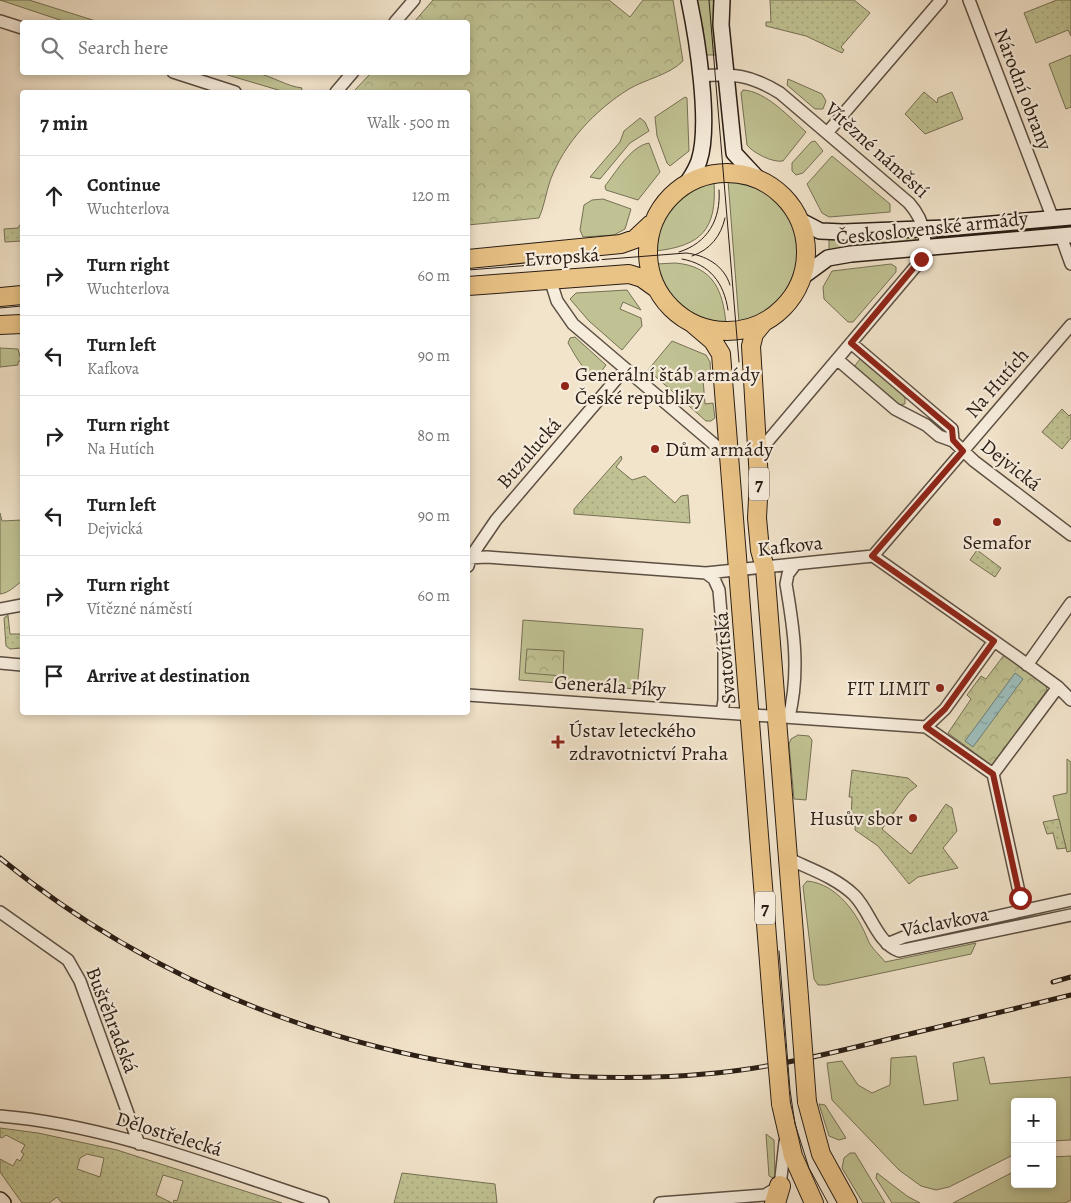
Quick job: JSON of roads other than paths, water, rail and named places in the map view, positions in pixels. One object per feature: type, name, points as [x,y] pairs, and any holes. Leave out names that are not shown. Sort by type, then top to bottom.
[{"type":"main road","points":[[686,185],[695,171],[702,149],[704,123],[695,27],[690,0]]},
{"type":"main road","points":[[722,0],[721,25],[728,74],[734,153],[759,180]]},
{"type":"main road","name":"7","points":[[652,224],[665,201],[686,185],[707,176],[724,173],[737,174],[759,180],[784,196],[799,220],[806,248],[802,277],[787,304],[763,323],[754,334],[751,346],[759,480],[757,518],[760,550],[765,568],[782,717],[787,858],[807,1102],[822,1154],[848,1203]]},
{"type":"main road","name":"Československé armády","points":[[799,220],[811,228],[827,232],[924,228],[1071,217]]},
{"type":"main road","points":[[652,224],[647,255],[650,275],[656,288]]},
{"type":"main road","name":"Evropská","points":[[470,259],[621,244],[635,239],[652,224]]},
{"type":"main road","name":"Československé armády","points":[[802,277],[828,258],[885,250],[1066,235]]},
{"type":"main road","name":"Evropská","points":[[470,286],[629,274],[642,278],[656,288]]},
{"type":"main road","name":"7","points":[[656,288],[672,309],[693,324]]},
{"type":"main road","points":[[0,297],[20,295]]},
{"type":"main road","points":[[693,324],[710,329],[730,331],[763,323]]},
{"type":"main road","points":[[0,325],[20,324]]},
{"type":"main road","name":"Svatovítská","points":[[693,324],[714,341],[721,354],[751,714],[780,1104],[785,1129]]},
{"type":"main road","name":"7","points":[[785,1129],[798,1169],[814,1202]]},
{"type":"street","points":[[397,20],[414,0]]},
{"type":"street","points":[[828,133],[941,0]]},
{"type":"street","name":"Národní obrany","points":[[969,0],[1053,218]]},
{"type":"street","points":[[0,21],[20,27]]},
{"type":"street","name":"Vítězné náměstí","points":[[700,76],[728,74],[745,76],[765,84],[780,93],[909,204],[918,215],[924,228],[923,256],[916,266],[757,454]]},
{"type":"street","points":[[182,75],[229,90]]},
{"type":"street","points":[[338,90],[350,75]]},
{"type":"street","points":[[1066,235],[1071,264]]},
{"type":"street","points":[[550,279],[557,301],[572,324],[729,457]]},
{"type":"street","name":"Na Hutích","points":[[872,556],[1071,325]]},
{"type":"street","name":"Dejvická","points":[[851,343],[952,429],[953,440]]},
{"type":"street","name":"Dejvická","points":[[838,360],[895,410],[926,424],[939,436],[953,440],[963,451],[1071,535]]},
{"type":"street","name":"Buzulucká","points":[[470,558],[496,520],[625,369]]},
{"type":"street","points":[[872,556],[1058,687],[1071,700]]},
{"type":"street","name":"Kafkova","points":[[470,561],[487,557],[706,573],[794,566],[872,556]]},
{"type":"street","points":[[782,717],[797,662],[786,584],[788,574],[794,566]]},
{"type":"street","name":"Svatovítská","points":[[706,573],[714,579],[719,590],[724,648],[724,700],[722,713]]},
{"type":"street","points":[[1027,665],[1071,603]]},
{"type":"street","points":[[0,609],[20,605]]},
{"type":"street","points":[[994,641],[945,709],[926,727],[993,774],[1023,910]]},
{"type":"street","points":[[0,663],[20,665]]},
{"type":"street","points":[[993,774],[1058,687]]},
{"type":"street","name":"Generála Píky","points":[[470,696],[926,727]]},
{"type":"street","name":"Václavkova","points":[[787,858],[826,876],[849,891],[867,911],[887,944],[894,950],[906,951],[1071,916]]},
{"type":"street","name":"Václavkova","points":[[887,944],[904,937],[1071,900]]},
{"type":"street","name":"Buštěhradská","points":[[0,912],[68,960],[76,974],[139,1144]]},
{"type":"street","name":"Dělostřelecká","points":[[0,1116],[82,1128],[139,1144],[322,1203]]},
{"type":"street","points":[[660,1203],[778,1195],[784,1167],[785,1129]]},
{"type":"water","points":[[1015,673],[1023,679],[973,747],[965,741]]},
{"type":"tram line","points":[[709,0],[739,362]]},
{"type":"tram line","points":[[679,252],[698,243],[711,228],[718,211],[719,190]]},
{"type":"tram line","points":[[692,256],[714,242],[721,231],[725,218]]},
{"type":"tram line","points":[[470,270],[686,253],[700,256],[713,262],[723,272],[730,285]]},
{"type":"tram line","points":[[682,259],[700,265],[714,276],[723,291],[728,310]]},
{"type":"tram line","points":[[0,308],[20,306]]},
{"type":"tram line","points":[[779,951],[790,1090],[795,1124],[809,1168],[828,1203]]},
{"type":"railway","points":[[0,858],[77,915],[159,963],[246,1004],[337,1036],[430,1059],[525,1073],[621,1078],[738,1070],[825,1054],[1071,995]]},
{"type":"railway","points":[[1053,982],[1071,977]]},
{"type":"place","name":"Generální štáb armády České republiky","points":[[565,386]]},
{"type":"place","name":"Dům armády","points":[[655,449]]},
{"type":"place","name":"Semafor","points":[[997,522]]},
{"type":"place","name":"FIT LIMIT","points":[[940,688]]},
{"type":"place","name":"Ústav leteckého zdravotnictví Praha","points":[[558,742]]},
{"type":"place","name":"Husův sbor","points":[[913,818]]}]
